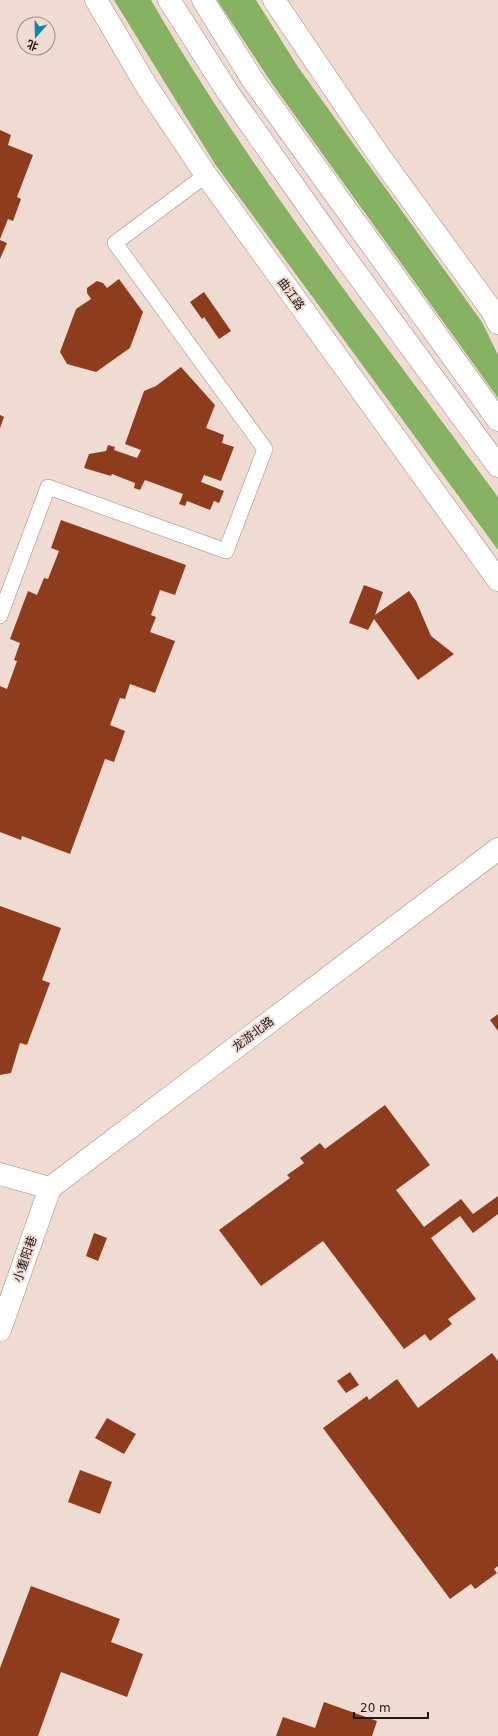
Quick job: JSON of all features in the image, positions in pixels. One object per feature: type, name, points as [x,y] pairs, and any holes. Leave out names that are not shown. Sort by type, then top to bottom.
[{"type":"main road","name":"曲江路","points":[[96,0],[147,87],[206,175],[498,580]]},
{"type":"main road","points":[[169,0],[233,101],[331,239],[498,466]]},
{"type":"main road","points":[[204,0],[252,80],[498,420]]},
{"type":"main road","points":[[274,0],[378,154],[496,318]]},
{"type":"main road","name":"龙游北路","points":[[50,1188],[498,849]]},
{"type":"main road","points":[[0,1174],[50,1188]]},
{"type":"main road","name":"小重阳巷","points":[[0,1330],[50,1188]]},
{"type":"lane","points":[[0,616],[48,487],[226,551],[265,449],[115,243],[206,175]]},
{"type":"green space","points":[[114,0],[151,0],[231,129],[274,191],[363,315],[498,497],[498,550],[215,164]]},
{"type":"green space","points":[[217,0],[256,0],[298,67],[482,322],[498,355],[498,398],[273,85]]},
{"type":"building","points":[[0,130],[11,135],[8,145],[33,155],[17,197],[21,199],[13,221],[8,219],[0,239]]},
{"type":"building","points":[[0,240],[7,243],[0,259]]},
{"type":"building","points":[[119,279],[143,312],[130,348],[96,372],[67,364],[60,352],[76,309],[91,299],[87,293],[87,288],[97,281],[103,283],[107,288]]},
{"type":"building","points":[[204,292],[231,331],[219,339],[204,317],[202,319],[190,302]]},
{"type":"building","points":[[181,367],[215,405],[206,428],[224,435],[222,443],[234,447],[221,481],[204,475],[201,482],[224,491],[219,503],[214,501],[210,510],[187,501],[185,506],[179,504],[183,494],[145,480],[140,490],[134,488],[135,483],[112,474],[111,476],[84,468],[89,454],[106,451],[108,445],[115,447],[114,450],[137,458],[141,450],[125,444],[144,391],[156,386]]},
{"type":"building","points":[[0,415],[4,417],[0,428]]},
{"type":"building","points":[[61,520],[186,565],[175,595],[160,590],[151,615],[156,617],[150,632],[175,641],[155,693],[130,684],[125,699],[120,698],[110,725],[125,731],[114,762],[105,759],[70,854],[22,836],[21,840],[0,832],[0,686],[7,689],[17,661],[14,660],[20,643],[10,639],[28,591],[37,595],[44,578],[48,579],[59,551],[51,548]]},
{"type":"building","points":[[364,585],[383,592],[375,615],[409,591],[416,601],[431,636],[454,654],[418,680],[374,619],[368,630],[349,623]]},
{"type":"building","points":[[0,906],[61,928],[42,980],[50,983],[27,1045],[20,1043],[11,1073],[0,1075]]},
{"type":"building","points":[[498,1014],[498,1031],[490,1020]]},
{"type":"building","points":[[385,1105],[430,1165],[396,1190],[424,1227],[461,1199],[473,1214],[498,1196],[498,1214],[473,1233],[460,1216],[431,1238],[476,1299],[448,1319],[452,1324],[430,1341],[425,1334],[404,1349],[323,1241],[261,1286],[219,1230],[290,1178],[287,1175],[304,1163],[300,1158],[320,1143],[325,1149]]},
{"type":"building","points":[[94,1233],[107,1238],[98,1261],[86,1256]]},
{"type":"building","points":[[492,1353],[498,1361],[498,1566],[494,1569],[497,1573],[475,1589],[471,1584],[450,1599],[323,1428],[367,1396],[369,1400],[397,1379],[418,1408]]},
{"type":"building","points":[[350,1372],[359,1385],[346,1393],[337,1381]]},
{"type":"building","points":[[107,1418],[136,1434],[124,1454],[95,1438]]},
{"type":"building","points":[[80,1470],[112,1482],[100,1514],[68,1502]]},
{"type":"building","points":[[31,1586],[120,1619],[111,1642],[143,1654],[127,1697],[61,1672],[38,1736],[0,1736],[0,1668]]},
{"type":"building","points":[[324,1702],[377,1721],[372,1736],[276,1736],[283,1717],[315,1728]]}]
